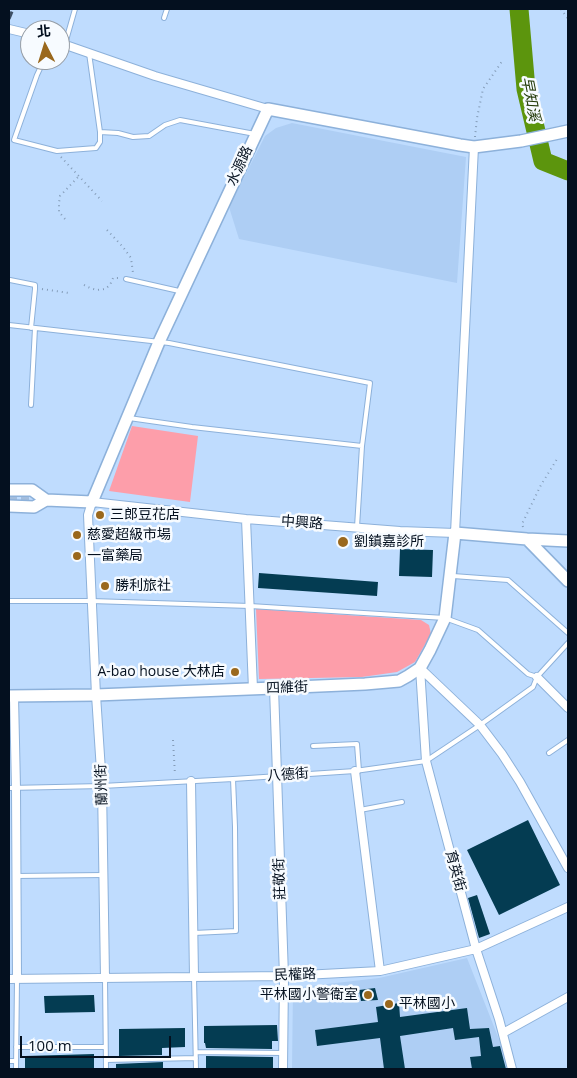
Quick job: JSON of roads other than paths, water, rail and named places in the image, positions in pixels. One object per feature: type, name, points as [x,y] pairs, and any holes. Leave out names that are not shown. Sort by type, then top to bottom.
[{"type":"street","points":[[70,47],[155,76],[268,109],[460,146],[474,147],[521,141],[568,131]]},
{"type":"street","name":"水源路","points":[[92,502],[158,342],[268,109]]},
{"type":"street","points":[[474,147],[455,533],[445,618],[420,668],[480,725],[502,754],[520,782],[568,868]]},
{"type":"street","points":[[9,490],[32,490],[41,500],[34,507],[9,506]]},
{"type":"street","name":"中興路","points":[[41,500],[92,502],[246,519],[400,531],[568,541]]},
{"type":"street","name":"蘭州街","points":[[92,502],[88,515],[102,786],[106,978]]},
{"type":"street","points":[[246,519],[253,689]]},
{"type":"street","points":[[527,539],[568,581]]},
{"type":"street","name":"四維街","points":[[12,696],[96,695],[365,684],[399,681],[420,668]]},
{"type":"street","name":"育英街","points":[[420,668],[426,761],[476,949],[512,1069]]},
{"type":"street","points":[[537,677],[568,708]]},
{"type":"street","name":"莊敬街","points":[[274,688],[284,976],[283,1069]]},
{"type":"street","points":[[12,696],[12,788],[16,876],[13,885],[13,979]]},
{"type":"street","points":[[357,771],[380,971]]},
{"type":"street","points":[[191,781],[194,977]]},
{"type":"street","name":"民權路","points":[[13,979],[284,976],[380,971],[476,949],[568,907]]},
{"type":"street","points":[[502,1033],[568,997]]},
{"type":"lane","points":[[70,22],[75,9]]},
{"type":"lane","points":[[164,18],[167,9]]},
{"type":"lane","points":[[40,70],[14,140],[62,151],[96,148],[100,142],[100,132],[89,54]]},
{"type":"lane","points":[[100,132],[133,137],[150,136],[165,125],[180,120],[255,134]]},
{"type":"lane","points":[[10,280],[35,285],[31,405]]},
{"type":"lane","points":[[126,280],[182,292]]},
{"type":"lane","points":[[9,325],[169,343],[370,383],[362,446],[357,527]]},
{"type":"lane","points":[[127,418],[362,446]]},
{"type":"lane","points":[[450,576],[508,580],[568,633]]},
{"type":"lane","points":[[9,601],[92,601],[250,606],[445,618],[478,630],[528,674],[537,677]]},
{"type":"lane","name":"八德街","points":[[12,788],[102,786],[357,771],[426,761],[533,687],[537,677],[568,643]]},
{"type":"lane","points":[[549,753],[568,740]]},
{"type":"lane","points":[[313,746],[357,744],[357,771]]},
{"type":"lane","points":[[194,933],[236,931],[233,779]]},
{"type":"lane","points":[[360,810],[402,802]]},
{"type":"lane","points":[[16,876],[104,875]]},
{"type":"lane","points":[[194,977],[196,1069]]},
{"type":"lane","name":"蘭州街","points":[[106,978],[106,1069]]},
{"type":"lane","points":[[13,979],[16,1069]]},
{"type":"lane","points":[[16,1046],[105,1048]]},
{"type":"lane","points":[[196,1052],[283,1053]]},
{"type":"lane","points":[[106,1060],[196,1058]]},
{"type":"lane","points":[[9,1061],[16,1061]]},
{"type":"waterway","name":"早知溪","points":[[519,9],[526,89],[543,161],[568,171]]},
{"type":"tunnel","points":[[9,500],[36,500]]},
{"type":"railway","points":[[9,19],[13,9]]},
{"type":"place","name":"三郎豆花店","points":[[100,515]]},
{"type":"place","name":"慈愛超級市場","points":[[77,535]]},
{"type":"place","name":"劉鎮嘉診所","points":[[343,542]]},
{"type":"place","name":"一富藥局","points":[[77,556]]},
{"type":"place","name":"勝利旅社","points":[[105,586]]},
{"type":"place","name":"A-bao house 大林店","points":[[235,672]]},
{"type":"place","name":"平林國小警衛室","points":[[368,995]]},
{"type":"place","name":"平林國小","points":[[389,1004]]}]
